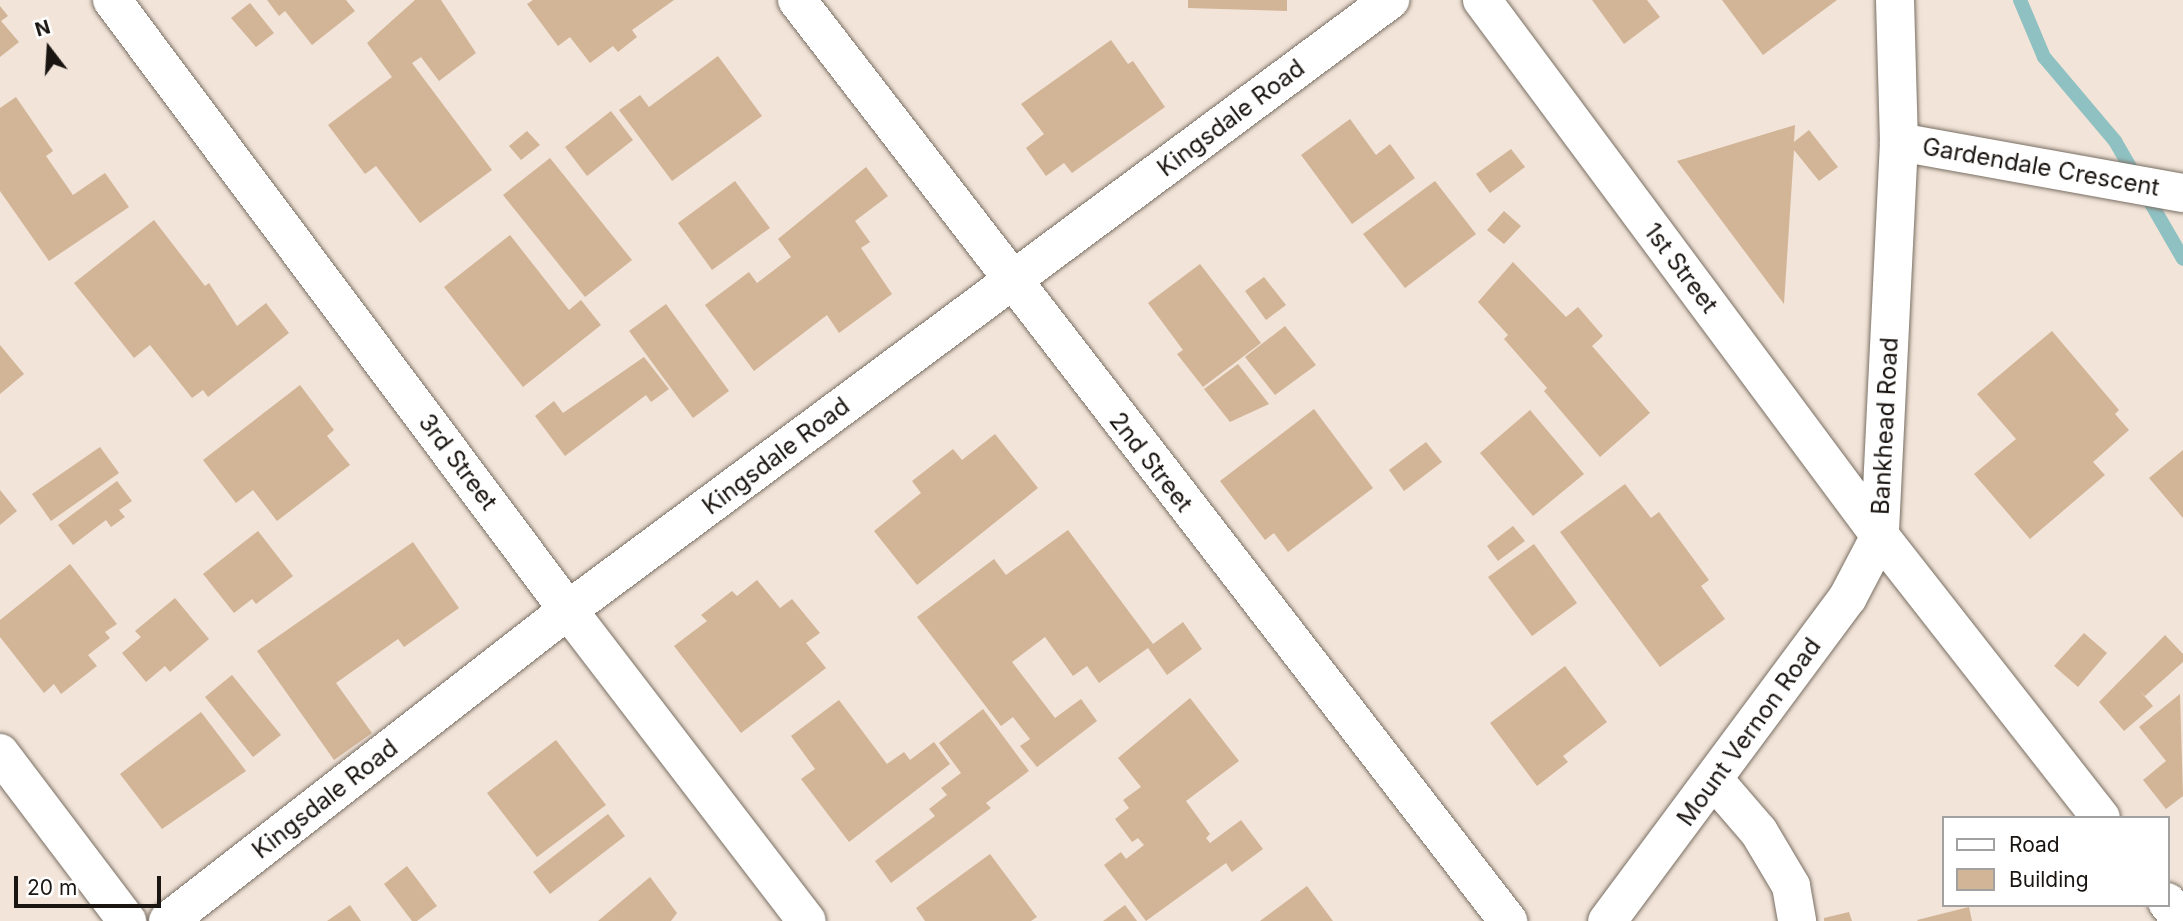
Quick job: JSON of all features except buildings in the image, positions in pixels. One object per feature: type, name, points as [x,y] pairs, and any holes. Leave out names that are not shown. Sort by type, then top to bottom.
[{"type":"street","name":"3rd Street","points":[[113,0],[568,610],[807,921]]},
{"type":"street","name":"2nd Street","points":[[797,0],[1011,282],[1508,921]]},
{"type":"street","name":"Kingsdale Road","points":[[168,921],[568,610],[1390,0]]},
{"type":"street","name":"1st Street","points":[[1482,0],[1880,536]]},
{"type":"street","name":"Bankhead Road","points":[[1895,0],[1899,142],[1880,536],[2099,816]]},
{"type":"street","name":"Gardendale Crescent","points":[[1899,142],[2183,193]]},
{"type":"street","name":"Mount Vernon Road","points":[[1607,921],[1715,781],[1848,597],[1880,536]]},
{"type":"street","points":[[0,753],[127,921]]},
{"type":"street","points":[[1715,781],[1759,832],[1791,886],[1797,921]]},
{"type":"street","points":[[2169,905],[2182,921]]},
{"type":"waterway","points":[[2020,0],[2044,57],[2115,141],[2183,259]]}]
